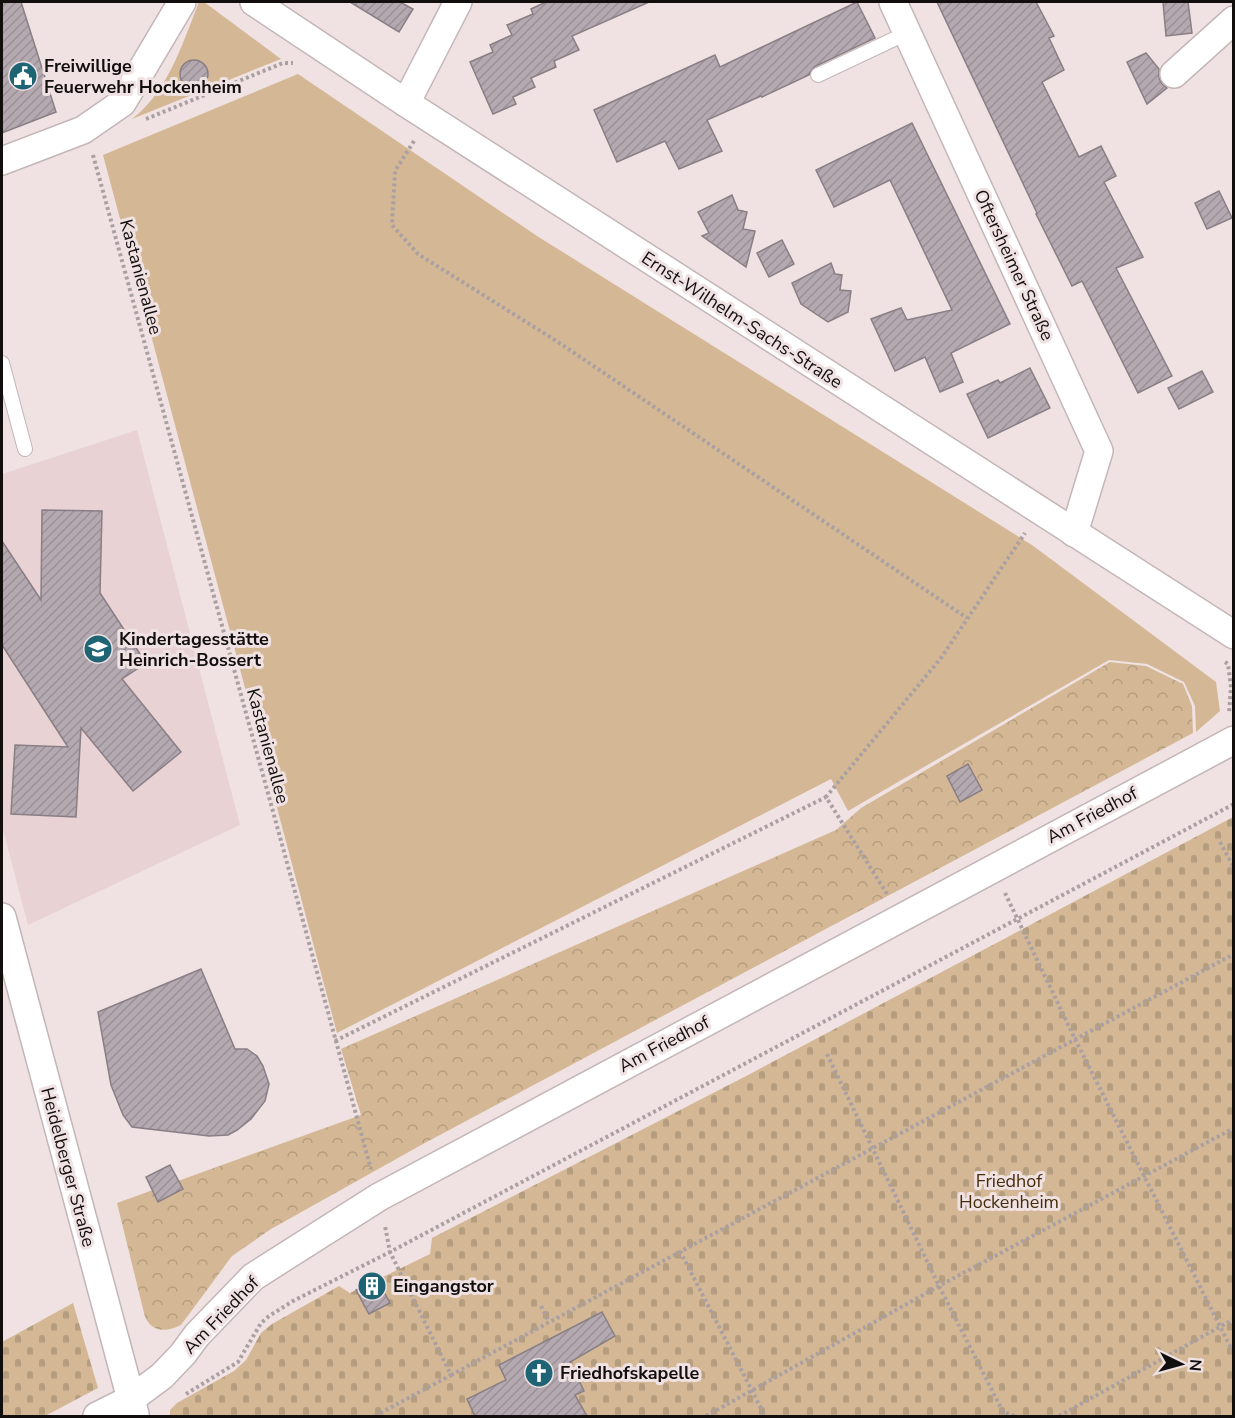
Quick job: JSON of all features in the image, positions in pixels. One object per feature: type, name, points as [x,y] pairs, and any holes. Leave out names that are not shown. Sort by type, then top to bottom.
[{"type":"street","points":[[2,161],[83,130],[122,103],[183,2]]},
{"type":"street","name":"Ernst-Wilhelm-Sachs-Straße","points":[[254,2],[406,103],[1233,634]]},
{"type":"street","points":[[406,103],[458,2]]},
{"type":"street","name":"Oftersheimer Straße","points":[[893,2],[1099,451],[1074,533]]},
{"type":"street","points":[[1174,74],[1233,20]]},
{"type":"street","name":"Am Friedhof","points":[[97,1416],[133,1408],[183,1354],[197,1335],[253,1277],[379,1197],[1233,740]]},
{"type":"street","name":"Heidelberger Straße","points":[[2,916],[133,1408]]},
{"type":"lane","points":[[818,75],[907,33]]},
{"type":"lane","points":[[2,363],[25,449]]},
{"type":"path","points":[[143,120],[282,63],[308,63],[333,53]]},
{"type":"path","name":"Kastanienallee","points":[[83,130],[90,142],[334,1041],[379,1197]]},
{"type":"path","points":[[417,138],[394,171],[392,225],[418,254],[558,342],[967,618]]},
{"type":"path","points":[[334,1041],[826,796],[941,657],[1029,526]]},
{"type":"path","points":[[826,796],[901,917]]},
{"type":"path","points":[[179,1398],[238,1362],[261,1323],[293,1301],[390,1252],[1233,804]]},
{"type":"path","points":[[1220,842],[1233,868]]},
{"type":"path","points":[[993,868],[1075,1039],[1233,1354]]},
{"type":"path","points":[[375,1416],[1233,954]]},
{"type":"path","points":[[827,1054],[939,1286],[1003,1412],[1015,1416]]},
{"type":"path","points":[[706,1416],[939,1286],[1233,1128]]},
{"type":"path","points":[[680,1251],[765,1416]]},
{"type":"path","points":[[390,1252],[451,1375]]},
{"type":"path","points":[[541,1306],[549,1322]]},
{"type":"path","points":[[1059,1416],[1233,1319]]},
{"type":"shaded area","name":"Kindertagesstätte Heinrich-Bossert","points":[[137,430],[240,825],[28,925],[2,826],[2,474]]},
{"type":"green space","points":[[199,2],[204,2],[281,59],[132,119],[145,108],[165,81]]},
{"type":"green space","points":[[298,74],[537,236],[1032,545],[1216,682],[1220,711],[1196,732],[1195,706],[1184,682],[1147,664],[1109,660],[848,811],[831,779],[337,1033],[103,155]]},
{"type":"green space","points":[[1110,662],[1146,666],[1183,684],[1192,706],[1193,733],[423,1144],[271,1229],[232,1256],[181,1325],[161,1330],[148,1322],[117,1203],[361,1115],[341,1049],[836,830],[861,808]]},
{"type":"green space","name":"Friedhof Hockenheim","points":[[1233,817],[1233,1416],[170,1416],[170,1410],[177,1403],[234,1371],[246,1360],[261,1333],[272,1324],[339,1286],[350,1293],[430,1254],[432,1238],[750,1074]]},
{"type":"green space","points":[[73,1303],[98,1388],[45,1416],[2,1416],[2,1342]]},
{"type":"building","name":"Freiwillige Feuerwehr Hockenheim","points":[[2,2],[21,2],[56,112],[2,133]]},
{"type":"building","points":[[350,2],[400,2],[413,9],[399,32]]},
{"type":"building","points":[[546,2],[649,2],[572,36],[579,50],[554,61],[556,67],[531,78],[535,87],[513,97],[516,104],[493,114],[470,62],[493,52],[490,45],[512,35],[507,25],[533,14],[531,9]]},
{"type":"building","points":[[857,2],[875,38],[814,67],[809,75],[707,120],[722,151],[679,169],[665,141],[617,162],[594,110],[715,55],[720,67]]},
{"type":"building","points":[[937,2],[1036,2],[1054,36],[1049,38],[1064,70],[1042,82],[1079,157],[1101,146],[1116,176],[1104,182],[1143,257],[1116,268],[1172,376],[1138,393],[1082,281],[1072,286]]},
{"type":"building","points":[[1163,2],[1188,2],[1192,33],[1166,36]]},
{"type":"building","points":[[1146,53],[1159,69],[1159,78],[1167,88],[1147,104],[1127,62]]},
{"type":"building","points":[[194,60],[204,64],[208,74],[204,84],[194,88],[184,84],[180,74],[184,64]]},
{"type":"building","points":[[912,123],[1010,324],[951,353],[963,382],[940,392],[925,357],[895,371],[871,319],[901,308],[907,320],[952,310],[890,180],[834,207],[816,170]]},
{"type":"building","points":[[1219,191],[1232,218],[1207,229],[1195,203]]},
{"type":"building","points":[[732,195],[738,210],[747,212],[743,229],[755,231],[746,267],[702,236],[709,233],[698,212]]},
{"type":"building","points":[[782,240],[794,264],[769,277],[757,253]]},
{"type":"building","points":[[831,263],[835,274],[842,275],[840,290],[851,291],[848,312],[828,322],[801,304],[792,283]]},
{"type":"building","points":[[1030,368],[1050,408],[988,438],[967,394],[998,380],[1000,383]]},
{"type":"building","points":[[1202,371],[1213,392],[1179,409],[1168,388]]},
{"type":"building","points":[[42,510],[102,511],[100,593],[146,663],[122,679],[181,752],[133,791],[81,728],[76,817],[11,814],[15,745],[68,747],[2,645],[2,541],[41,600]]},
{"type":"building","points":[[968,764],[982,790],[960,802],[947,776]]},
{"type":"building","points":[[201,969],[235,1049],[247,1049],[257,1056],[263,1066],[269,1084],[265,1101],[251,1119],[228,1135],[209,1136],[132,1127],[123,1115],[111,1085],[98,1012]]},
{"type":"building","points":[[170,1165],[183,1189],[158,1202],[146,1177]]},
{"type":"building","name":"Eingangstor","points":[[377,1279],[390,1303],[369,1314],[356,1290]]},
{"type":"building","name":"Friedhofskapelle","points":[[602,1312],[615,1336],[570,1362],[584,1391],[575,1395],[587,1416],[475,1416],[467,1399],[506,1380],[499,1365]]},
{"type":"place","name":"Freiwillige Feuerwehr Hockenheim","points":[[23,76]]},
{"type":"place","name":"Kindertagesstätte Heinrich-Bossert","points":[[98,649]]},
{"type":"place","name":"Eingangstor","points":[[372,1286]]},
{"type":"place","name":"Friedhofskapelle","points":[[539,1373]]}]
